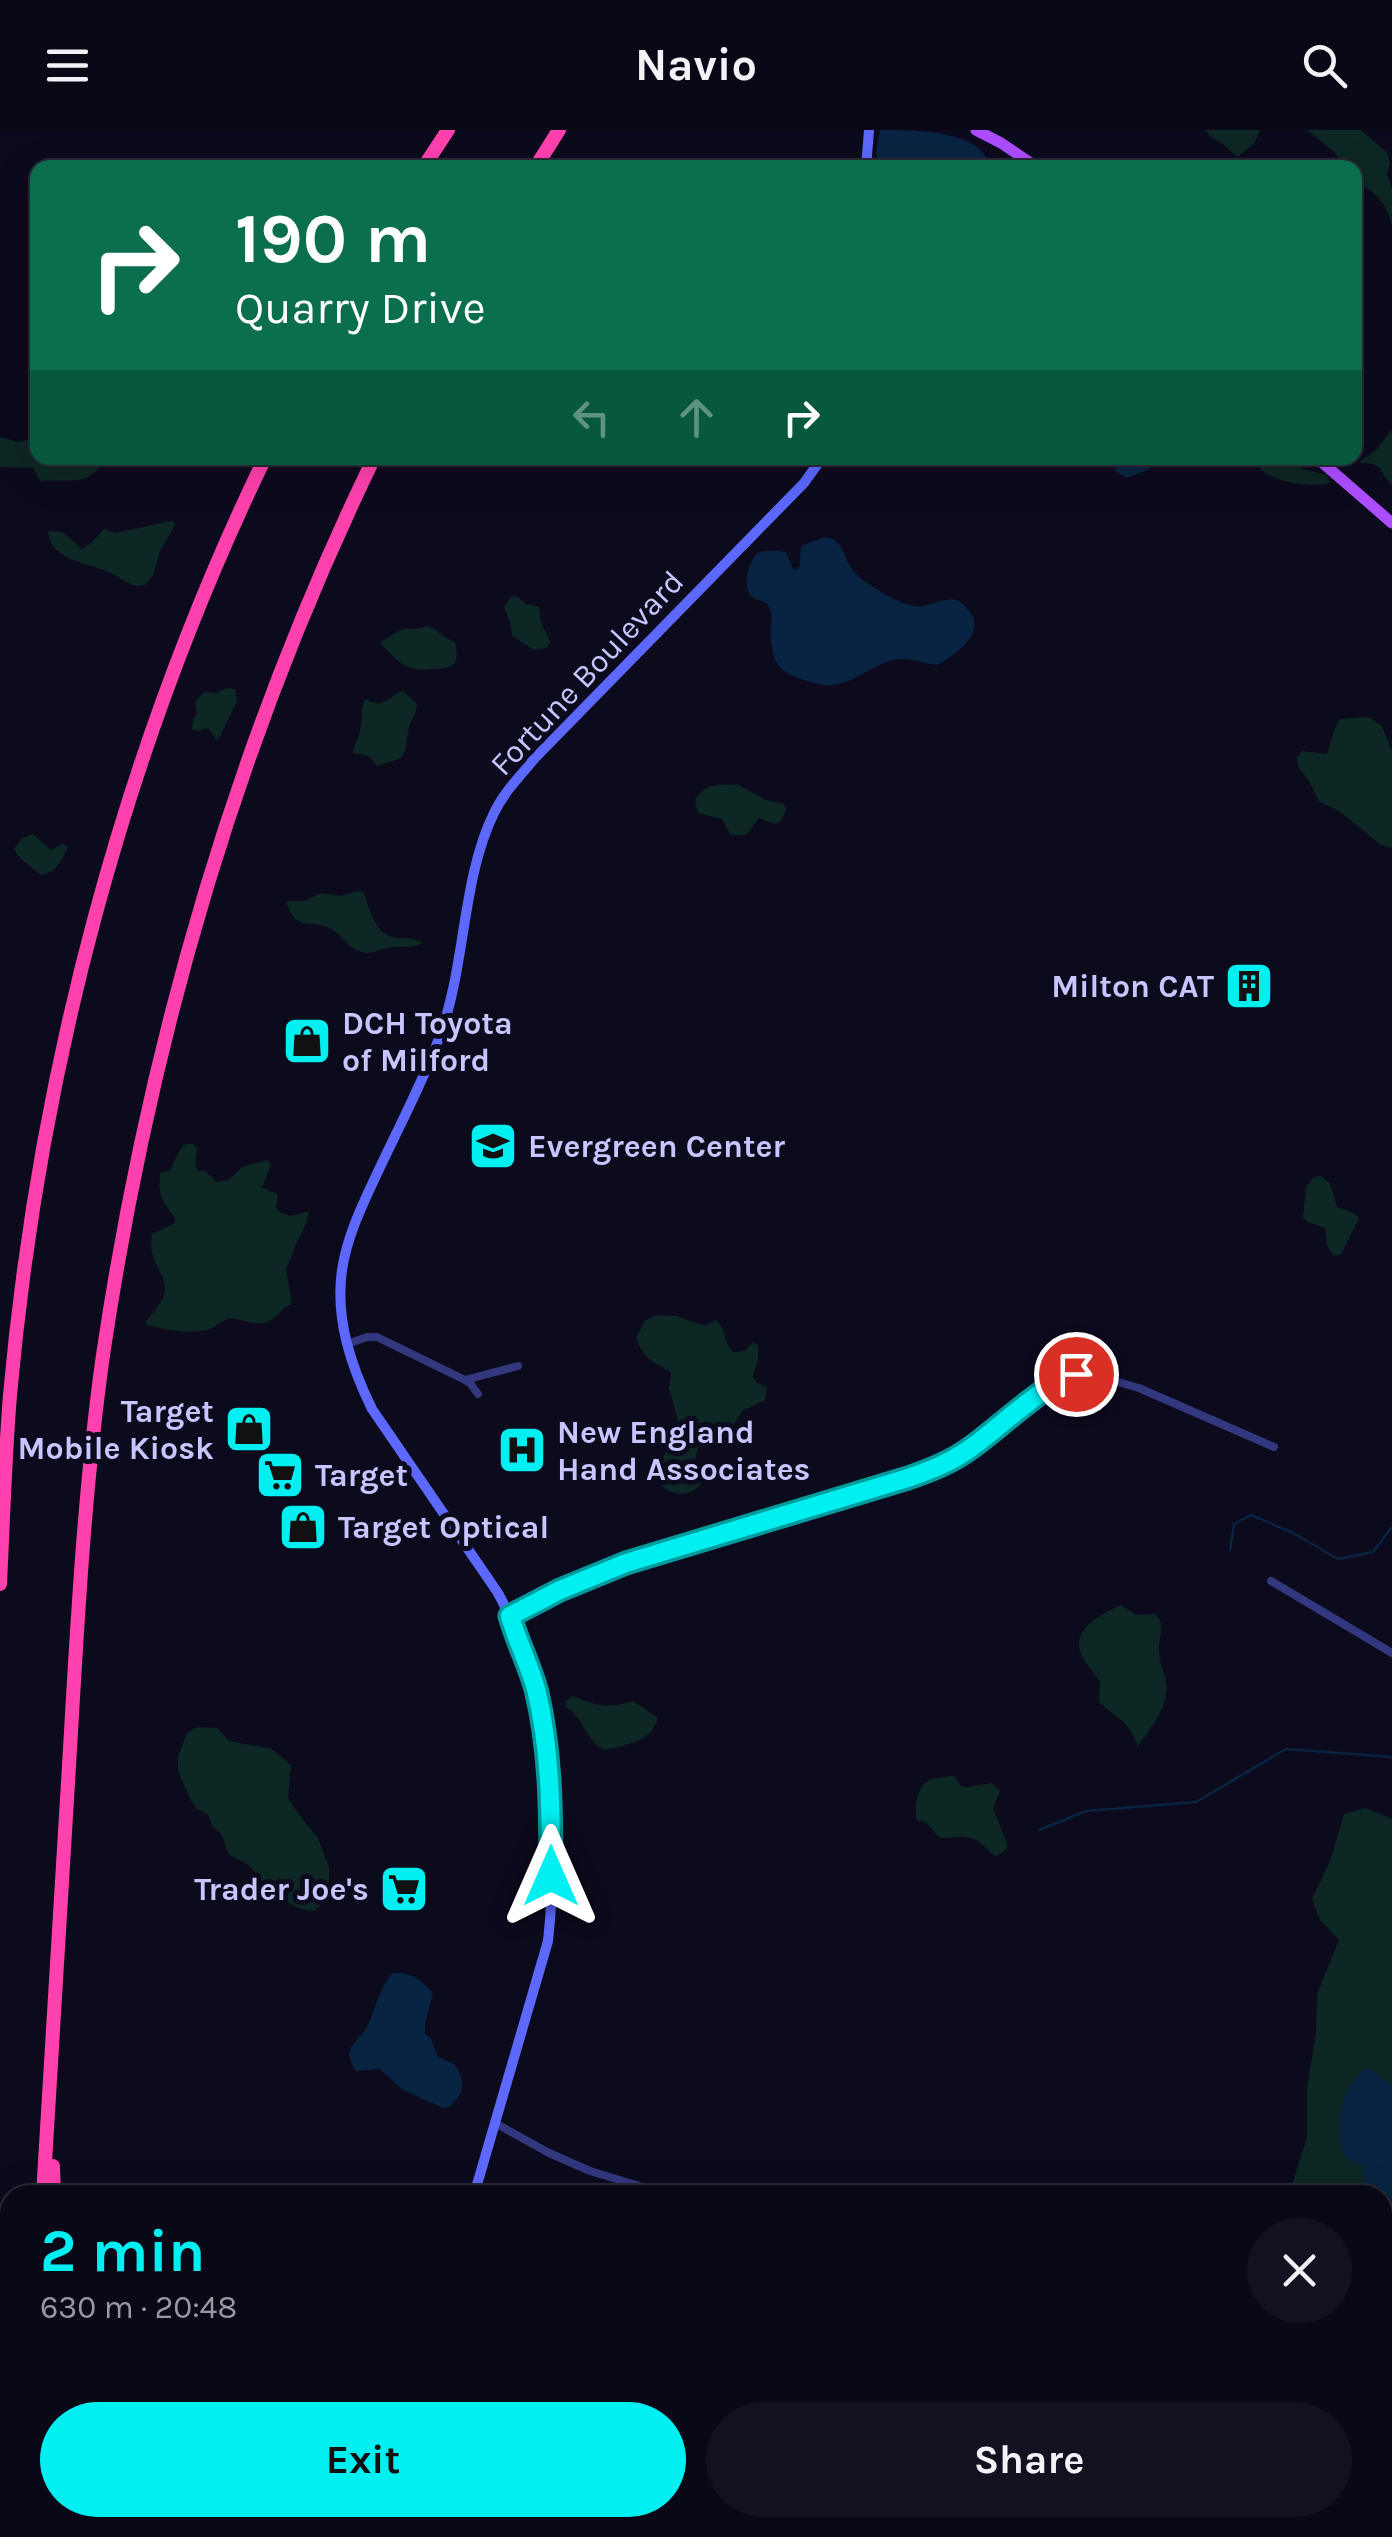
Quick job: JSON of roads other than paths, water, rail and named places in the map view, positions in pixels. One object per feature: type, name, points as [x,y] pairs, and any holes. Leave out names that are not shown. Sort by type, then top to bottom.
[{"type":"highway","points":[[428,160],[448,130]]},
{"type":"highway","points":[[540,160],[559,130]]},
{"type":"highway","points":[[0,1584],[10,1395],[52,1100],[75,1000],[106,882],[162,704],[199,606],[262,465]]},
{"type":"highway","points":[[44,2185],[90,1470],[118,1262],[160,1056],[231,810],[287,660],[371,465]]},
{"type":"highway","points":[[51,2058],[54,2185]]},
{"type":"main road","points":[[866,160],[868,130]]},
{"type":"main road","points":[[976,130],[1026,160]]},
{"type":"main road","name":"Fortune Boulevard","points":[[477,2185],[548,1941],[551,1802],[544,1731],[536,1691],[498,1593],[372,1409],[359,1382],[341,1307],[346,1245],[442,1031],[458,968],[475,869],[496,809],[535,758],[794,494],[817,465]]},
{"type":"main road","points":[[1324,465],[1392,523]]},
{"type":"street","points":[[347,1344],[377,1337],[465,1380],[478,1394]]},
{"type":"street","points":[[465,1380],[518,1366]]},
{"type":"street","points":[[510,1616],[637,1559],[946,1464],[1058,1381],[1076,1374],[1090,1374],[1139,1388],[1274,1448]]},
{"type":"street","points":[[1271,1581],[1392,1653]]},
{"type":"street","points":[[496,2123],[549,2154],[636,2185]]},
{"type":"water","points":[[880,130],[929,132],[961,139],[975,146],[986,160],[878,160]]},
{"type":"water","points":[[1115,465],[1148,465],[1150,469],[1127,478],[1116,472]]},
{"type":"water","points":[[825,537],[840,545],[859,576],[896,600],[919,606],[948,600],[960,602],[974,620],[966,643],[938,665],[910,659],[889,661],[837,684],[814,683],[785,672],[773,653],[770,609],[749,593],[749,569],[756,555],[771,550],[786,552],[797,570],[801,546]]},
{"type":"water","points":[[393,1973],[416,1978],[433,1993],[425,2034],[438,2057],[454,2064],[462,2081],[461,2092],[449,2107],[443,2108],[403,2090],[380,2069],[356,2071],[351,2061],[351,2048],[367,2027],[381,1991]]},
{"type":"water","points":[[1364,2069],[1372,2070],[1392,2085],[1391,2185],[1367,2185],[1363,2166],[1346,2158],[1342,2148],[1341,2111],[1356,2077]]},
{"type":"waterway","points":[[1230,1550],[1234,1524],[1251,1515],[1338,1559],[1373,1552],[1392,1527]]},
{"type":"waterway","points":[[1039,1830],[1086,1811],[1196,1802],[1286,1749],[1392,1757]]},
{"type":"place","name":"Milton CAT","points":[[1249,986]]},
{"type":"place","name":"DCH Toyota of Milford","points":[[307,1041]]},
{"type":"place","name":"Evergreen Center","points":[[493,1146]]},
{"type":"place","name":"Target Mobile Kiosk","points":[[249,1429]]},
{"type":"place","name":"New England Hand Associates","points":[[522,1450]]},
{"type":"place","name":"Target","points":[[280,1475]]},
{"type":"place","name":"Target Optical","points":[[303,1527]]},
{"type":"place","name":"Trader Joe's","points":[[404,1889]]}]
